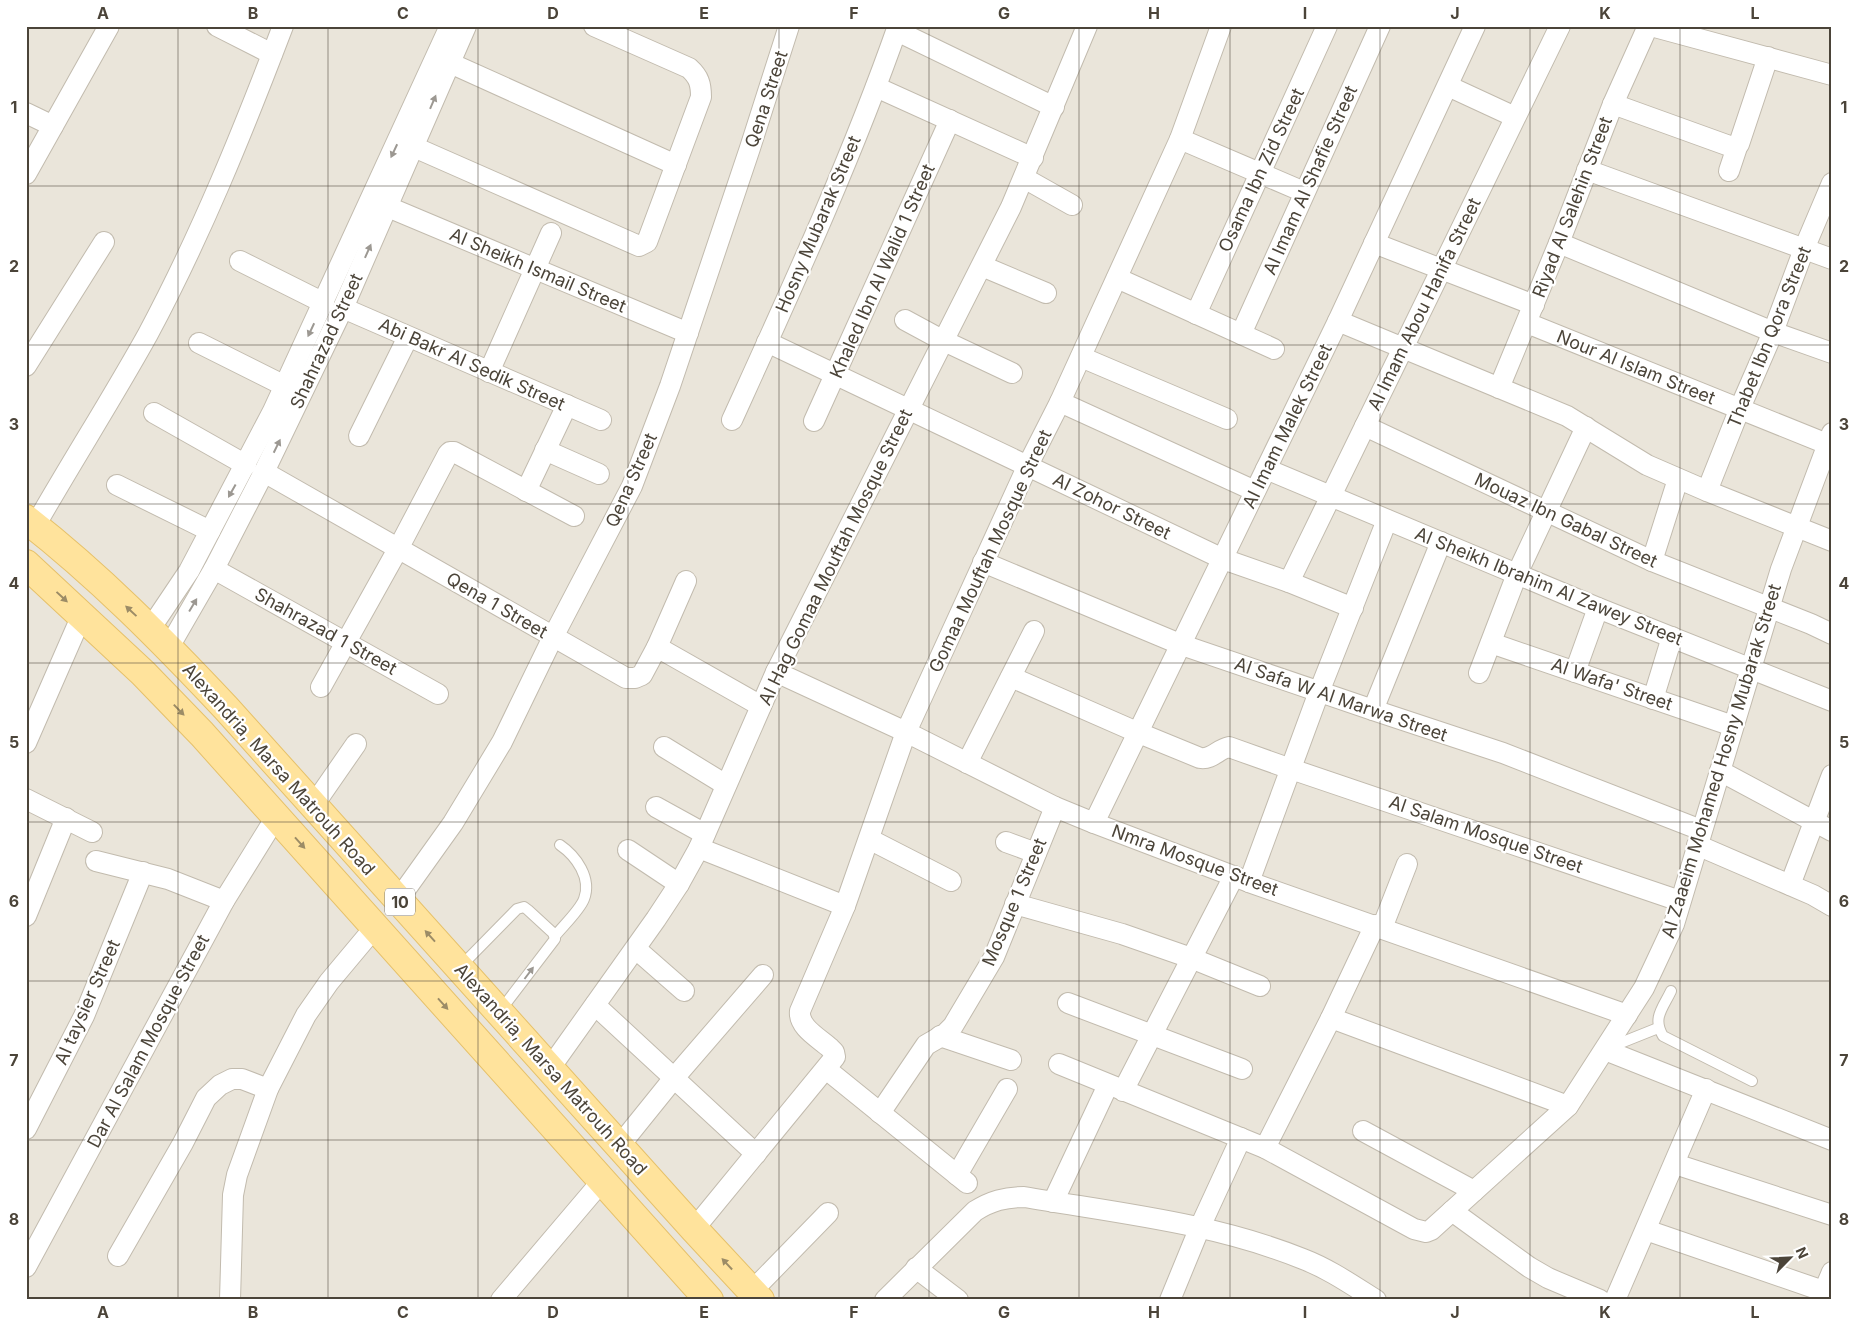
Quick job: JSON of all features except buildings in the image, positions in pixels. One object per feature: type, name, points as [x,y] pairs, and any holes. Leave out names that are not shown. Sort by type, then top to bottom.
[{"type":"main road","name":"Alexandria, Marsa Matrouh Road","points":[[30,522],[94,576],[160,638],[226,708],[694,1229],[756,1295]]},
{"type":"main road","name":"Alexandria, Marsa Matrouh Road","points":[[26,564],[143,673],[202,734],[602,1181],[699,1296]]},
{"type":"street","points":[[26,174],[109,26]]},
{"type":"street","points":[[217,26],[272,54]]},
{"type":"street","points":[[30,522],[134,357],[177,276],[213,201],[242,134],[283,26]]},
{"type":"street","name":"Shahrazad Street","points":[[160,638],[188,571],[210,531],[255,469],[333,305],[450,26]]},
{"type":"street","name":"Shahrazad Street","points":[[160,638],[214,569],[255,469],[285,386],[388,207],[466,26]]},
{"type":"street","points":[[414,147],[639,246],[647,242],[701,97],[701,86],[697,76],[689,68],[594,26]]},
{"type":"street","name":"Qena Street","points":[[398,900],[479,783],[502,742],[553,637],[632,486],[653,435],[688,333],[789,26]]},
{"type":"street","name":"Al Hag Gomaa Mouftah Mosque Street","points":[[550,1068],[636,948],[679,884],[702,841],[776,672],[942,340],[982,266],[1024,178],[1088,26]]},
{"type":"street","name":"Gomaa Mouftah Mosque Street","points":[[826,1069],[835,1057],[834,1052],[802,1024],[800,1012],[845,906],[906,732],[983,562],[1081,358],[1180,139],[1221,26]]},
{"type":"street","name":"Osama Ibn Zid Street","points":[[1196,314],[1327,26]]},
{"type":"street","name":"Al Imam Al Shafie Street","points":[[1241,334],[1380,26]]},
{"type":"street","name":"Al Imam Malek Street","points":[[1094,823],[1338,321],[1475,26]]},
{"type":"street","name":"Al Imam Abou Hanifa Street","points":[[1288,582],[1560,26]]},
{"type":"street","points":[[1649,26],[1832,75]]},
{"type":"street","name":"Riyad Al Salehin Street","points":[[1499,388],[1559,243],[1612,104],[1649,26]]},
{"type":"street","points":[[898,29],[1054,107]]},
{"type":"street","name":"Hosny Mubarak Street","points":[[732,420],[804,262],[898,29]]},
{"type":"street","points":[[1729,171],[1768,57]]},
{"type":"street","points":[[450,63],[676,165]]},
{"type":"street","points":[[1448,86],[1515,117]]},
{"type":"street","points":[[876,87],[1033,158]]},
{"type":"street","points":[[1612,104],[1732,149],[1737,147]]},
{"type":"street","points":[[26,113],[52,126]]},
{"type":"street","name":"Khaled Ibn Al Walid 1 Street","points":[[814,421],[950,120]]},
{"type":"street","points":[[1180,139],[1304,192]]},
{"type":"street","points":[[1587,170],[1832,259]]},
{"type":"street","points":[[1024,178],[1072,205]]},
{"type":"street","name":"Thabet Ibn Qora Street","points":[[1707,492],[1832,183]]},
{"type":"street","name":"Al Sheikh Ismail Street","points":[[388,207],[688,333]]},
{"type":"street","points":[[489,372],[551,233]]},
{"type":"street","points":[[26,366],[104,242]]},
{"type":"street","name":"Nour Al Islam Street","points":[[1374,243],[1441,269],[1530,314],[1740,408],[1830,441]]},
{"type":"street","points":[[1559,243],[1773,332],[1832,353]]},
{"type":"street","name":"Abi Bakr Al Sedik Street","points":[[240,261],[333,305],[601,420]]},
{"type":"street","points":[[982,266],[1046,293]]},
{"type":"street","points":[[1117,278],[1274,349]]},
{"type":"street","points":[[905,320],[1012,374]]},
{"type":"street","points":[[1338,321],[1567,416],[1647,465],[1707,492],[1832,541]]},
{"type":"street","points":[[359,436],[408,337]]},
{"type":"street","name":"Al Zohor Street","points":[[767,342],[1223,559],[1353,608]]},
{"type":"street","points":[[199,343],[285,386]]},
{"type":"street","points":[[1081,358],[1227,419]]},
{"type":"street","points":[[1060,402],[1255,491]]},
{"type":"street","points":[[526,491],[566,405]]},
{"type":"street","name":"Qena 1 Street","points":[[154,413],[626,678],[635,678],[642,675],[686,581]]},
{"type":"street","name":"Mouaz Ibn Gabal Street","points":[[1365,426],[1652,561],[1832,634]]},
{"type":"street","points":[[1479,673],[1517,574],[1586,427]]},
{"type":"street","name":"Al Zaaeim Mohamed Hosny Mubarak Street","points":[[1058,1064],[1265,1148],[1419,1231],[1432,1230],[1568,1106],[1644,988],[1674,924],[1769,608],[1796,526],[1830,441]]},
{"type":"street","points":[[546,450],[599,474]]},
{"type":"street","points":[[321,687],[450,452],[454,452],[574,516]]},
{"type":"street","name":"Al Sheikh Ibrahim Al Zawey Street","points":[[1266,469],[1598,608],[1832,701]]},
{"type":"street","points":[[1652,561],[1678,479]]},
{"type":"street","points":[[117,485],[210,531]]},
{"type":"street","points":[[1053,1202],[1116,1088],[1151,1034],[1191,958],[1242,879],[1291,769],[1319,692],[1387,520]]},
{"type":"street","points":[[1373,710],[1441,542]]},
{"type":"street","name":"Al Safa W Al Marwa Street","points":[[983,562],[1182,645],[1504,753],[1699,837],[1832,906]]},
{"type":"street","name":"Shahrazad 1 Street","points":[[214,569],[438,694]]},
{"type":"street","points":[[1575,672],[1598,608]]},
{"type":"street","points":[[26,743],[32,710],[82,615]]},
{"type":"street","points":[[967,763],[1034,630]]},
{"type":"street","points":[[1653,698],[1672,637]]},
{"type":"street","name":"Al Wafa' Street","points":[[1491,643],[1733,726]]},
{"type":"street","points":[[657,646],[761,706]]},
{"type":"street","name":"Nmra Mosque Street","points":[[776,672],[906,732],[1055,807],[1094,823],[1242,879],[1627,1015]]},
{"type":"street","name":"Al Salam Mosque Street","points":[[1011,677],[1200,758],[1206,759],[1222,748],[1229,747],[1680,901]]},
{"type":"street","points":[[313,806],[356,744]]},
{"type":"street","points":[[664,747],[726,785]]},
{"type":"street","points":[[1720,770],[1823,826]]},
{"type":"street","points":[[1790,885],[1823,826],[1832,775]]},
{"type":"street","points":[[26,800],[92,832]]},
{"type":"street","points":[[656,807],[702,841],[845,906]]},
{"type":"street","name":"Mosque 1 Street","points":[[880,1113],[926,1046],[945,1034],[953,1026],[994,958],[1055,807]]},
{"type":"street","name":"Dar Al Salam Mosque Street","points":[[29,1257],[224,901],[276,817]]},
{"type":"street","points":[[26,916],[66,818]]},
{"type":"street","points":[[869,839],[951,882]]},
{"type":"street","points":[[1006,842],[1036,852]]},
{"type":"street","points":[[628,850],[679,884]]},
{"type":"street","points":[[96,861],[168,879],[224,901]]},
{"type":"street","points":[[1265,1148],[1378,926],[1407,864]]},
{"type":"street","name":"Al taysier Street","points":[[26,1129],[84,1016],[143,872]]},
{"type":"street","points":[[1015,904],[1122,934],[1191,958],[1260,986]]},
{"type":"street","points":[[230,1300],[233,1195],[237,1175],[268,1089],[306,1015],[329,982],[375,928]]},
{"type":"street","points":[[636,948],[684,991]]},
{"type":"street","points":[[620,1145],[674,1078],[763,975]]},
{"type":"street","points":[[1068,1003],[1242,1069]]},
{"type":"street","points":[[596,1004],[756,1154]]},
{"type":"street","points":[[1331,1018],[1568,1106]]},
{"type":"street","points":[[940,1036],[1011,1060]]},
{"type":"street","points":[[1605,1050],[1832,1140]]},
{"type":"street","points":[[694,1229],[826,1069],[962,1179],[1007,1089]]},
{"type":"street","points":[[118,1256],[183,1143],[206,1098],[220,1085],[232,1080],[242,1079],[268,1089]]},
{"type":"street","points":[[1615,1300],[1706,1089]]},
{"type":"street","points":[[1363,1132],[1474,1191]]},
{"type":"street","points":[[1170,1300],[1200,1227],[1241,1138]]},
{"type":"street","points":[[1675,1164],[1832,1215]]},
{"type":"street","points":[[507,1298],[602,1181]]},
{"type":"street","points":[[885,1300],[975,1211],[990,1202],[1006,1197],[1024,1197],[1200,1227],[1303,1259],[1333,1273],[1376,1300]]},
{"type":"street","points":[[1452,1211],[1529,1267],[1548,1278],[1600,1300]]},
{"type":"street","points":[[756,1295],[828,1213]]},
{"type":"street","points":[[1646,1230],[1828,1293],[1832,1272]]},
{"type":"street","points":[[916,1268],[958,1300]]},
{"type":"lane","points":[[499,1012],[555,939],[555,936],[584,901],[586,893],[583,872],[570,852],[560,845]]},
{"type":"lane","points":[[459,968],[517,908],[524,907],[555,936]]},
{"type":"lane","points":[[1671,991],[1657,1019],[1658,1028],[1663,1036],[1752,1081]]},
{"type":"lane","points":[[1605,1050],[1658,1028]]},
{"type":"shaded area","points":[[26,26],[1832,26],[1832,1300],[26,1300]]}]
